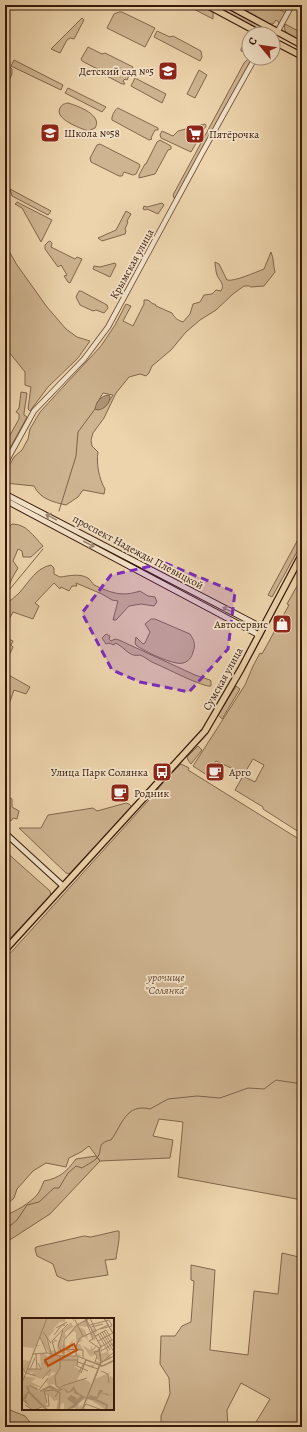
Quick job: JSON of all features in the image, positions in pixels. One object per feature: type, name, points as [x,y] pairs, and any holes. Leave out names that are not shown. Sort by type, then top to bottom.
[{"type":"main road","points":[[207,5],[245,26]]},
{"type":"main road","points":[[228,5],[266,26]]},
{"type":"main road","points":[[281,35],[302,45]]},
{"type":"main road","points":[[281,45],[302,56]]},
{"type":"main road","name":"проспект Надежды Плевицкой","points":[[5,494],[262,628]]},
{"type":"main road","name":"проспект Надежды Плевицкой","points":[[5,500],[259,634]]},
{"type":"main road","name":"Сумская улица","points":[[5,950],[205,731],[233,684],[302,554]]},
{"type":"main road","points":[[5,833],[63,886]]},
{"type":"street","points":[[280,26],[292,5]]},
{"type":"street","name":"Крымская улица","points":[[5,464],[34,411],[84,359],[108,327],[201,154],[250,66]]},
{"type":"highlighted area","points":[[165,563],[235,592],[228,649],[189,692],[140,682],[112,670],[82,613],[111,575]]},
{"type":"green space","points":[[186,5],[199,5],[213,12],[213,19]]},
{"type":"green space","points":[[213,5],[221,5],[260,26],[252,26]]},
{"type":"green space","points":[[232,5],[271,5],[286,13],[278,26],[279,22],[276,20],[273,24],[268,24],[242,8]]},
{"type":"green space","points":[[122,12],[155,28],[145,47],[107,28],[114,14]]},
{"type":"green space","points":[[82,18],[84,20],[74,39],[70,38],[67,40],[60,53],[51,49]]},
{"type":"green space","points":[[285,24],[302,33],[302,43],[287,34],[285,31]]},
{"type":"green space","points":[[157,31],[170,37],[173,36],[201,51],[202,57],[200,61],[154,37]]},
{"type":"green space","points":[[88,47],[102,54],[105,53],[133,67],[127,80],[125,79],[123,81],[125,84],[122,84],[103,74],[103,72],[82,61],[81,59]]},
{"type":"green space","points":[[14,60],[63,85],[61,90],[11,66]]},
{"type":"green space","points":[[5,63],[12,69],[12,74],[5,89],[7,77],[5,72]]},
{"type":"green space","points":[[242,66],[249,66],[175,198],[173,195]]},
{"type":"green space","points":[[199,70],[207,75],[195,98],[187,94]]},
{"type":"green space","points":[[135,78],[166,94],[162,103],[131,86]]},
{"type":"green space","points":[[68,88],[106,107],[102,112],[65,93]]},
{"type":"green space","points":[[68,103],[78,106],[93,115],[97,123],[95,128],[88,131],[64,119],[59,112],[60,108],[62,105]]},
{"type":"green space","points":[[118,108],[158,128],[158,130],[155,130],[151,138],[152,139],[149,140],[112,120],[114,113]]},
{"type":"green space","points":[[205,124],[206,126],[191,152],[161,138],[160,135],[162,131],[173,136],[178,131]]},
{"type":"green space","points":[[160,140],[171,146],[171,149],[168,150],[155,174],[139,178],[139,175],[157,142]]},
{"type":"green space","points":[[100,144],[139,164],[140,166],[136,174],[133,175],[124,172],[122,176],[119,176],[91,162],[90,158],[97,145]]},
{"type":"green space","points":[[10,189],[51,211],[48,215],[12,196]]},
{"type":"green space","points":[[17,202],[52,220],[41,242],[22,208],[15,204]]},
{"type":"green space","points":[[162,203],[164,205],[158,214],[147,209],[143,209],[144,206],[147,207]]},
{"type":"green space","points":[[126,211],[131,214],[127,221],[125,234],[102,241],[98,238],[116,230]]},
{"type":"green space","points":[[50,241],[52,243],[51,247],[75,259],[77,257],[82,259],[70,283],[64,276],[67,275],[61,265],[58,267],[45,249],[45,245]]},
{"type":"green space","points":[[5,244],[17,265],[47,307],[66,329],[77,337],[90,341],[78,358],[48,387],[30,411],[28,409],[31,387],[25,385],[25,372],[5,347]]},
{"type":"green space","points":[[271,252],[275,272],[264,286],[244,286],[216,310],[200,320],[186,332],[171,350],[152,366],[146,376],[140,374],[129,377],[116,393],[104,418],[93,433],[91,440],[92,446],[98,452],[98,466],[101,481],[105,489],[104,494],[83,490],[78,497],[66,505],[43,497],[34,486],[5,483],[5,473],[14,457],[22,450],[28,439],[30,429],[40,412],[101,346],[115,325],[126,304],[131,306],[123,321],[133,326],[144,304],[144,300],[148,300],[156,306],[172,313],[176,319],[183,322],[190,314],[193,304],[200,302],[204,295],[212,294],[216,290],[221,291],[222,285],[217,275],[215,262],[219,264],[227,280],[240,278],[264,269]],"holes":[[[103,393],[113,395],[105,407],[97,403]]]},
{"type":"green space","points":[[115,263],[116,265],[110,277],[93,269],[94,266],[100,267]]},
{"type":"green space","points":[[79,291],[107,305],[108,308],[104,313],[96,310],[93,311],[80,305],[76,297]]},
{"type":"green space","points":[[21,392],[27,393],[24,415],[27,417],[9,450],[8,449],[6,452],[5,457],[5,444],[19,419],[19,414],[16,412],[19,408]]},
{"type":"green space","points":[[12,524],[26,528],[43,546],[31,557],[23,557],[22,551],[18,549],[13,561],[18,568],[11,582],[8,596],[5,600],[5,525],[9,527]]},
{"type":"green space","points":[[302,532],[302,543],[272,597],[268,595]]},
{"type":"green space","points":[[51,565],[54,568],[54,574],[60,577],[74,575],[85,576],[94,585],[106,590],[122,594],[140,591],[148,596],[155,597],[157,602],[154,606],[141,604],[129,606],[116,620],[113,620],[118,601],[112,600],[76,583],[77,586],[72,586],[69,591],[61,587],[60,589],[54,583],[35,603],[39,606],[33,619],[13,612],[5,627],[5,605],[20,592],[37,572]]},
{"type":"green space","points":[[302,577],[302,834],[235,790],[243,776],[255,782],[264,765],[253,759],[244,774],[216,761],[207,775],[193,766],[245,685],[253,666],[260,653],[262,654],[289,605],[287,604]]},
{"type":"green space","points":[[151,619],[155,619],[190,634],[194,647],[192,656],[188,660],[183,663],[179,663],[166,660],[136,645],[136,637],[143,644],[145,643],[150,632],[145,624]]},
{"type":"green space","points":[[106,634],[110,636],[109,639],[111,641],[115,639],[119,640],[195,675],[210,680],[211,686],[193,681],[140,655],[133,655],[118,644],[106,644],[102,638]]},
{"type":"green space","points":[[5,637],[13,641],[11,645],[13,647],[5,664]]},
{"type":"green space","points":[[5,673],[30,687],[26,694],[14,690],[8,707],[5,726]]},
{"type":"green space","points":[[236,686],[240,689],[222,719],[218,715]]},
{"type":"green space","points":[[198,746],[202,750],[191,764],[187,757]]},
{"type":"green space","name":"урочище \"Солянка\"","points":[[181,764],[189,768],[188,770],[302,841],[302,1200],[178,1177],[183,1122],[159,1119],[153,1136],[173,1140],[170,1158],[100,1161],[89,1146],[69,1158],[66,1167],[46,1163],[33,1171],[17,1189],[14,1198],[5,1206],[5,959]]},
{"type":"green space","points":[[5,795],[12,799],[12,807],[19,811],[17,819],[13,818],[11,821],[5,815]]},
{"type":"green space","points":[[126,803],[132,807],[69,874],[66,873],[19,828],[41,828],[48,815],[93,808],[97,811]]},
{"type":"green space","points":[[5,851],[50,891],[51,895],[5,944]]},
{"type":"green space","points":[[96,1156],[100,1161],[50,1214],[5,1243],[5,1215],[17,1210],[34,1198],[39,1192],[44,1181],[62,1174],[76,1159]]},
{"type":"green space","points":[[119,1231],[119,1238],[116,1259],[105,1260],[108,1275],[68,1281],[57,1276],[53,1264],[37,1256],[35,1249],[36,1247],[84,1236],[91,1237]]},
{"type":"green space","points":[[282,1253],[299,1257],[302,1260],[302,1427],[253,1427],[270,1399],[241,1383],[227,1410],[228,1427],[163,1427],[161,1424],[161,1416],[170,1394],[169,1378],[160,1364],[161,1336],[175,1336],[182,1326],[191,1322],[194,1281],[191,1280],[191,1265],[215,1270],[210,1350],[248,1355],[254,1291],[278,1294]]},
{"type":"green space","points":[[5,1408],[25,1416],[34,1427],[5,1427]]},
{"type":"shaded area","points":[[108,395],[110,396],[110,399],[107,405],[98,410],[95,409],[99,400]]},
{"type":"waterway","points":[[59,511],[76,456],[78,432],[95,409]]},
{"type":"waterway","points":[[5,595],[43,549]]},
{"type":"waterway","points":[[5,1230],[17,1220],[27,1205],[39,1202],[54,1188],[59,1188],[68,1173],[76,1166],[82,1168],[96,1159],[101,1145],[106,1141],[111,1140],[122,1122],[130,1112],[135,1109],[150,1109],[168,1099],[197,1096],[220,1098],[248,1088],[264,1089],[276,1080],[302,1084]]},
{"type":"place","name":"Детский сад №5","points":[[168,71]]},
{"type":"place","name":"Школа №58","points":[[50,133]]},
{"type":"place","name":"Пятёрочка","points":[[195,134]]},
{"type":"place","name":"Автосервис","points":[[282,624]]},
{"type":"place","name":"Улица Парк Солянка","points":[[162,772]]},
{"type":"place","name":"Арго","points":[[215,772]]},
{"type":"place","name":"Родник","points":[[120,793]]}]
